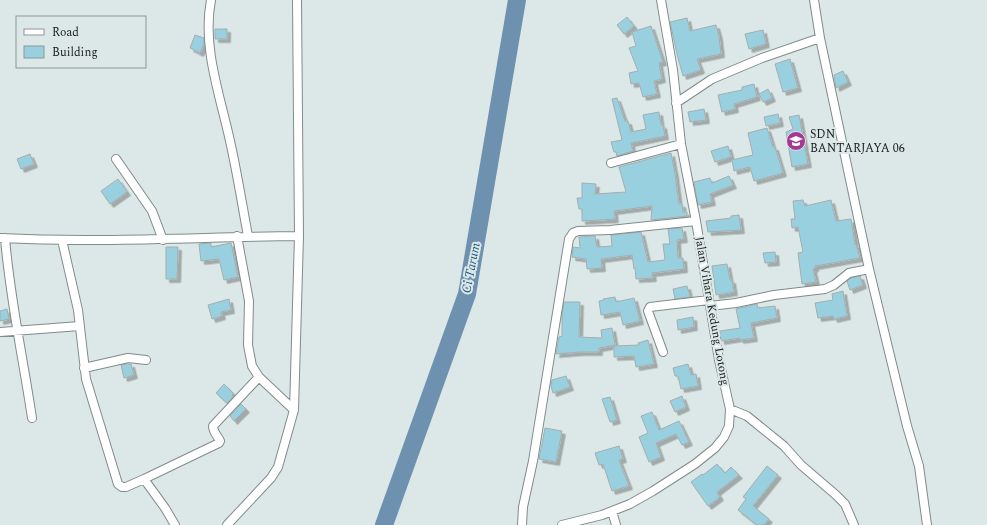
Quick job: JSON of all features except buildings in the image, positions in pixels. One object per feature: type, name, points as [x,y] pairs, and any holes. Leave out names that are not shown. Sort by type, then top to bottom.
[{"type":"street","points":[[210,0],[208,16],[210,45],[216,84],[230,142],[248,236]]},
{"type":"street","points":[[227,525],[271,478],[278,467],[294,410],[299,236],[297,0]]},
{"type":"street","name":"Jalan Vihara Kedung Lotong","points":[[562,525],[612,511],[630,504],[653,491],[695,464],[715,448],[724,437],[729,426],[730,409],[709,303],[696,221],[681,144],[673,70],[661,0]]},
{"type":"street","points":[[814,0],[820,38],[869,269],[907,426],[919,466],[927,525]]},
{"type":"street","points":[[676,103],[712,79],[762,58],[820,38]]},
{"type":"street","points":[[611,163],[681,144]]},
{"type":"street","points":[[116,159],[152,211],[163,240]]},
{"type":"street","points":[[522,525],[523,507],[533,461],[569,239],[573,233],[578,231],[610,230],[696,221]]},
{"type":"street","points":[[32,418],[3,238],[62,240],[163,240],[237,236],[299,236]]},
{"type":"street","points":[[237,236],[249,301],[248,346],[252,366],[259,377],[294,410]]},
{"type":"street","points":[[62,240],[78,310],[86,379],[118,484],[122,487],[126,487],[144,479],[219,443],[220,441],[213,431],[213,426],[259,377]]},
{"type":"street","points":[[663,352],[648,311],[650,307],[709,303],[736,303],[774,294],[825,289],[834,285],[848,273],[869,269]]},
{"type":"street","points":[[0,332],[80,326]]},
{"type":"street","points":[[84,368],[128,358],[146,360]]},
{"type":"street","points":[[730,409],[747,416],[784,446],[801,465],[845,504],[854,525]]},
{"type":"street","points":[[144,479],[166,508],[175,525]]},
{"type":"street","points":[[612,511],[616,525]]},
{"type":"waterway","name":"Ci Tarum","points":[[384,525],[467,294],[517,0]]},
{"type":"place","name":"SDN BANTARJAYA 06","points":[[796,141]]}]
